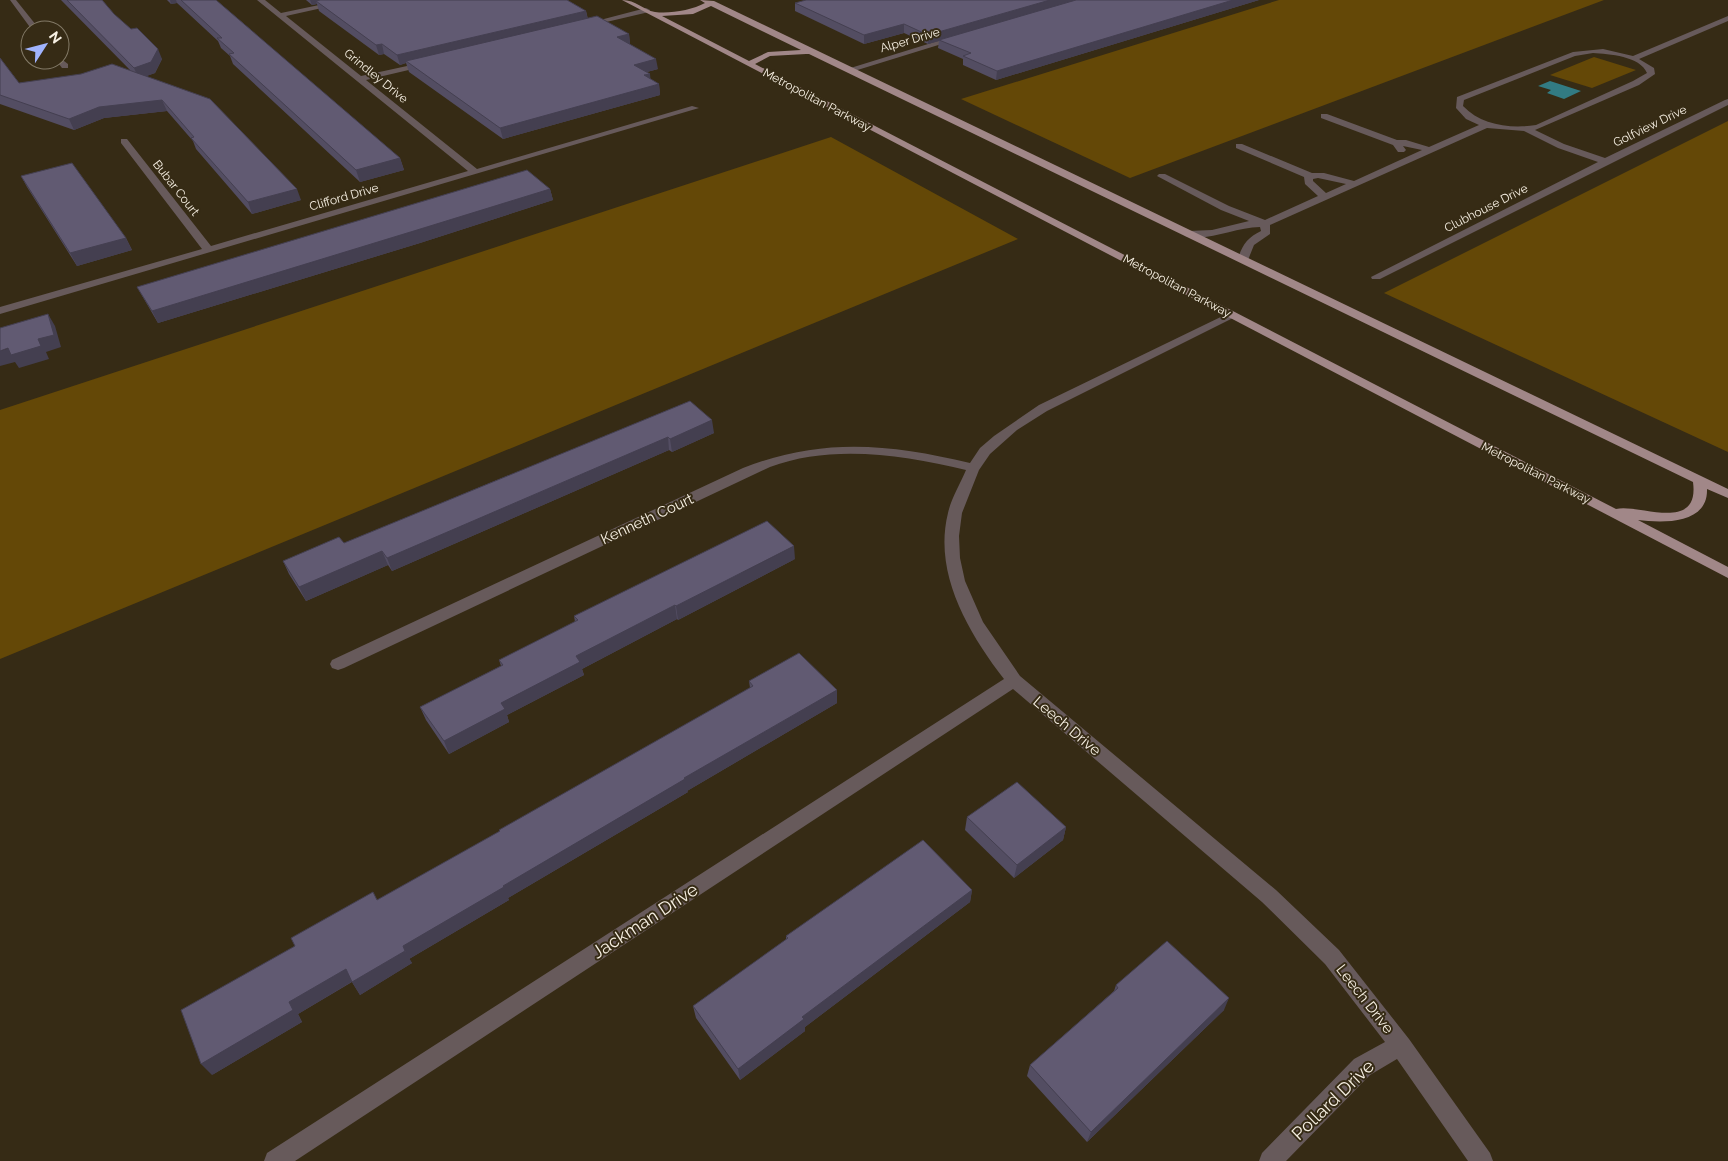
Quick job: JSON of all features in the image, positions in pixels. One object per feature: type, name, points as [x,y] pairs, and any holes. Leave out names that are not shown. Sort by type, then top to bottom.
[{"type":"main road","name":"Metropolitan Parkway","points":[[626,0],[1728,572]]},
{"type":"main road","points":[[649,12],[693,12],[708,2],[1728,494]]},
{"type":"main road","points":[[749,64],[768,54],[790,51],[810,52]]},
{"type":"main road","points":[[1605,509],[1654,517],[1683,514],[1693,510],[1698,502],[1701,494],[1699,480]]},
{"type":"street","name":"Grindley Drive","points":[[260,0],[475,172]]},
{"type":"street","points":[[280,16],[354,0]]},
{"type":"street","points":[[12,1],[28,20]]},
{"type":"street","points":[[578,27],[649,12]]},
{"type":"street","points":[[1634,58],[1728,18]]},
{"type":"street","name":"Alper Drive","points":[[848,70],[962,37]]},
{"type":"street","points":[[1585,50],[1634,58],[1650,70],[1651,74],[1636,83],[1538,127],[1526,130],[1486,125],[1469,117],[1459,106],[1460,99],[1585,50]]},
{"type":"street","points":[[360,79],[436,61]]},
{"type":"street","name":"Golfview Drive","points":[[1526,130],[1561,146],[1606,162],[1728,102]]},
{"type":"street","name":"Clifford Drive","points":[[0,311],[695,108]]},
{"type":"street","points":[[1324,116],[1396,143],[1406,143],[1430,150]]},
{"type":"street","points":[[1189,234],[1219,232],[1250,224],[1265,224],[1486,125]]},
{"type":"street","name":"Bubar Court","points":[[124,141],[209,250]]},
{"type":"street","points":[[1396,143],[1401,150],[1413,158]]},
{"type":"street","points":[[1239,146],[1310,176],[1324,176],[1355,184]]},
{"type":"street","name":"Clubhouse Drive","points":[[1376,277],[1606,162]]},
{"type":"street","points":[[1162,176],[1224,208],[1265,224]]},
{"type":"street","points":[[1310,176],[1308,182],[1325,198]]},
{"type":"street","points":[[1242,260],[1245,248],[1249,242],[1266,232],[1265,224]]},
{"type":"street","name":"Leech Drive","points":[[1231,315],[1023,420],[985,452],[973,468],[955,514],[952,548],[957,581],[974,623],[995,657],[1014,680],[1298,922],[1344,971],[1401,1046],[1482,1161]]},
{"type":"street","name":"Kenneth Court","points":[[338,664],[748,471],[794,455],[879,450],[933,458],[973,468]]},
{"type":"street","name":"Jackman Drive","points":[[275,1161],[1014,680]]},
{"type":"street","name":"Pollard Drive","points":[[1270,1161],[1362,1067],[1381,1055],[1401,1046]]},
{"type":"shaded area","points":[[1279,0],[1604,0],[1130,178],[961,99]]},
{"type":"shaded area","points":[[1594,57],[1636,70],[1592,88],[1550,75]]},
{"type":"shaded area","points":[[1728,121],[1728,452],[1384,293]]},
{"type":"shaded area","points":[[831,137],[1018,239],[0,659],[0,410]]},
{"type":"water","points":[[1550,81],[1581,91],[1564,99],[1547,93],[1551,90],[1538,86]]},
{"type":"building","points":[[67,0],[102,0],[131,29],[137,28],[158,49],[151,62],[134,68]]},
{"type":"building","points":[[181,0],[216,0],[400,158],[356,170],[229,54],[234,53],[217,38],[222,38]]},
{"type":"building","points":[[567,0],[586,11],[397,55],[382,44],[376,45],[316,1]]},
{"type":"building","points":[[806,0],[1050,0],[928,35],[904,24],[864,35],[795,3]]},
{"type":"building","points":[[1076,0],[1233,0],[997,71],[963,56],[971,53],[939,40]]},
{"type":"building","points":[[597,16],[629,34],[617,37],[656,59],[634,65],[650,74],[644,75],[659,84],[500,128],[406,61]]},
{"type":"building","points":[[0,58],[19,83],[81,74],[112,64],[210,99],[297,189],[248,202],[191,138],[194,137],[162,100],[99,107],[69,119],[0,95]]},
{"type":"building","points":[[72,163],[126,238],[70,253],[21,176]]},
{"type":"building","points":[[527,170],[550,189],[152,311],[137,287]]},
{"type":"building","points":[[48,314],[54,335],[38,339],[41,346],[11,355],[8,348],[0,351],[0,328]]},
{"type":"building","points":[[690,401],[712,420],[670,439],[668,437],[387,558],[382,551],[299,587],[283,561],[339,537],[344,543]]},
{"type":"building","points":[[767,521],[794,546],[576,656],[580,662],[501,703],[505,709],[444,741],[420,707],[503,665],[499,660],[578,620],[574,616]]},
{"type":"building","points":[[799,653],[837,690],[684,778],[403,946],[405,951],[352,982],[346,969],[289,1002],[293,1010],[201,1064],[181,1010],[295,946],[291,938],[373,892],[377,900],[500,831],[753,686],[749,681]]},
{"type":"building","points":[[1017,782],[1066,827],[1017,865],[967,817]]},
{"type":"building","points":[[923,840],[972,890],[802,1017],[804,1019],[738,1069],[693,1006],[788,938],[786,936]]},
{"type":"building","points":[[1167,941],[1229,998],[1091,1132],[1030,1065],[1118,988],[1116,985]]}]
